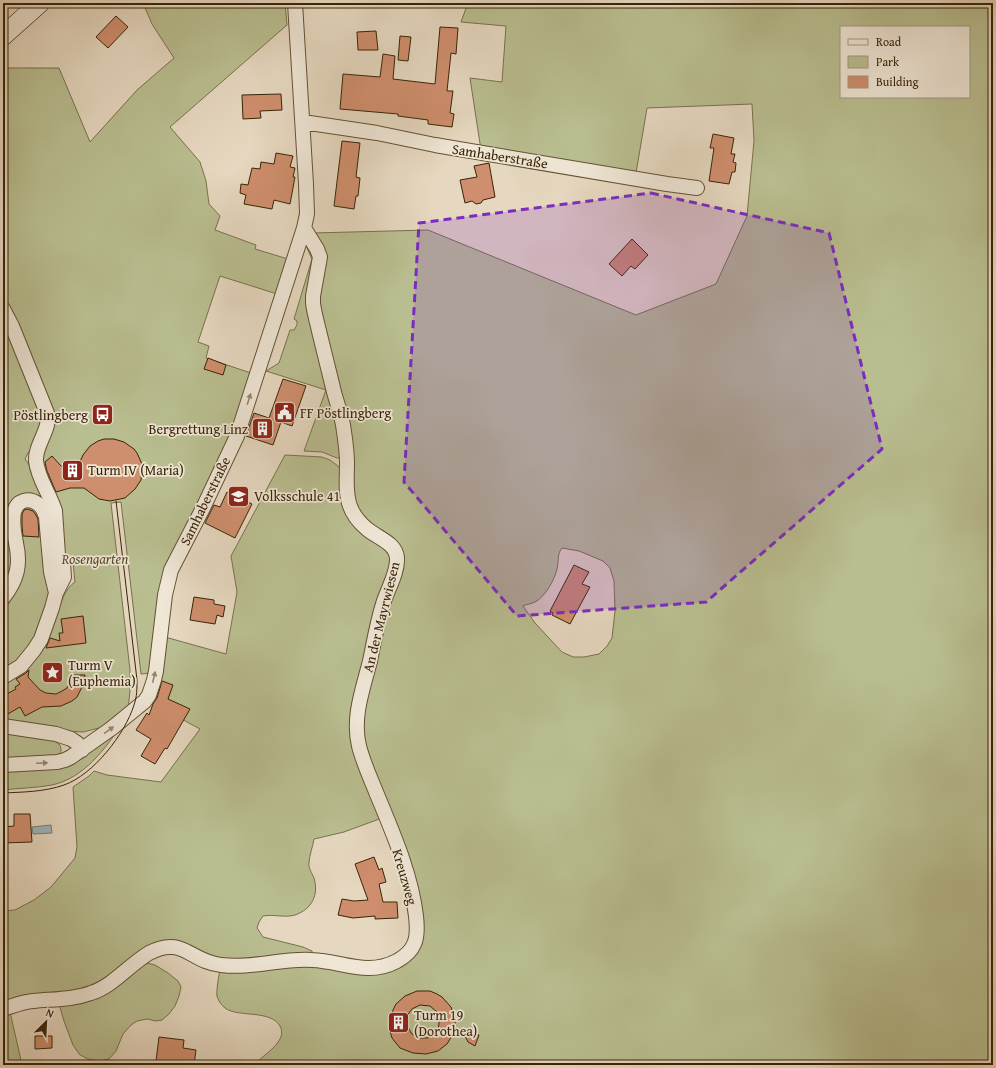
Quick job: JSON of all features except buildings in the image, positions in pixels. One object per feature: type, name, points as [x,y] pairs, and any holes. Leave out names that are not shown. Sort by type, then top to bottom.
[{"type":"main road","points":[[3,36],[40,3]]},
{"type":"street","name":"Samhaberstraße","points":[[3,766],[57,762],[71,757],[121,721],[145,701],[149,695],[155,676],[165,595],[172,570],[237,436],[304,228],[307,214],[296,3]]},
{"type":"street","name":"Samhaberstraße","points":[[303,122],[697,188]]},
{"type":"street","name":"An der Mayrwiesen","points":[[304,228],[320,256],[313,296],[313,307],[343,426],[347,453],[348,503],[353,513],[361,523],[373,534],[393,548],[397,558],[396,568],[382,608],[360,699],[357,720],[360,748],[385,813]]},
{"type":"street","points":[[3,308],[12,326],[47,413],[47,424],[37,451],[36,460],[42,480],[55,511],[58,555],[63,563],[64,577],[56,592],[41,639],[21,666],[3,677]]},
{"type":"street","points":[[3,598],[10,589],[18,569],[18,556],[13,519],[17,504],[24,500],[31,500],[39,504],[46,517],[51,572],[56,592]]},
{"type":"street","points":[[3,726],[56,734],[71,739],[77,743],[82,750]]},
{"type":"street","name":"Kreuzweg","points":[[3,1010],[17,1004],[31,1001],[74,998],[92,993],[109,984],[146,954],[166,946],[179,948],[217,965],[243,966],[290,960],[312,960],[358,968],[371,968],[399,960],[408,953],[415,942],[416,923],[412,894],[401,856],[385,813]]},
{"type":"highlighted area","points":[[651,193],[829,233],[882,449],[706,602],[517,616],[404,482],[419,223]]},
{"type":"green space","name":"Rosengarten","points":[[143,3],[285,3],[287,25],[170,127],[200,162],[206,181],[209,204],[220,216],[215,230],[256,245],[255,249],[288,259],[277,294],[220,276],[198,342],[209,346],[206,358],[251,373],[241,410],[225,448],[166,571],[151,673],[141,674],[121,502],[111,503],[130,670],[128,709],[114,720],[99,728],[83,732],[66,731],[3,720],[3,682],[59,607],[67,590],[75,582],[73,562],[62,554],[40,463],[51,429],[16,325],[3,298],[3,80],[5,68],[59,68],[90,142],[137,90],[174,58],[152,24]]},
{"type":"green space","points":[[468,3],[993,3],[993,1065],[254,1065],[277,1043],[281,1036],[281,1028],[272,1019],[266,1016],[231,1011],[224,1007],[219,1001],[217,994],[220,969],[294,963],[357,971],[416,950],[422,942],[422,926],[364,749],[361,712],[399,570],[373,529],[355,509],[320,323],[312,233],[428,230],[636,315],[716,284],[747,216],[754,141],[752,104],[647,108],[636,173],[481,150],[470,78],[502,82],[506,26],[461,22]],"holes":[[[562,548],[579,551],[603,561],[610,568],[614,581],[615,611],[612,638],[607,646],[599,654],[584,657],[573,657],[562,652],[535,623],[523,606],[539,600],[552,583],[558,566],[560,550]]]},
{"type":"green space","points":[[309,243],[315,254],[311,292],[339,423],[342,458],[337,458],[322,452],[304,451],[326,390],[266,371],[279,363],[290,330],[294,330],[297,325],[297,321],[294,319],[312,259],[307,248]]},
{"type":"green space","points":[[3,317],[40,403],[41,422],[33,446],[25,459],[44,494],[39,500],[16,500],[17,589],[20,570],[20,510],[32,505],[43,518],[49,598],[29,653],[3,672]]},
{"type":"green space","points":[[285,455],[322,457],[330,460],[338,466],[341,470],[344,500],[386,548],[393,562],[355,708],[382,818],[344,832],[314,839],[309,865],[314,878],[316,890],[313,901],[306,909],[295,915],[263,916],[257,928],[263,937],[303,947],[312,951],[313,955],[228,962],[168,941],[100,986],[3,1006],[3,911],[15,910],[34,900],[51,887],[75,858],[77,847],[73,787],[94,771],[107,775],[161,782],[200,729],[150,702],[165,637],[226,654],[237,592],[231,556]]},
{"type":"green space","points":[[122,724],[93,761],[74,776],[52,785],[3,790],[3,772],[70,765],[83,758],[116,727]]},
{"type":"green space","points":[[3,731],[53,740],[60,745],[61,752],[59,755],[3,761]]},
{"type":"green space","points":[[143,962],[155,965],[178,981],[181,987],[175,1006],[162,1020],[156,1021],[147,1019],[137,1021],[131,1025],[123,1034],[116,1051],[109,1059],[99,1061],[88,1059],[80,1055],[73,1045],[59,1004]]},
{"type":"green space","points":[[10,1012],[22,1065],[6,1065],[3,1054],[3,1016]]},
{"type":"water","points":[[51,825],[52,833],[33,834],[32,827]]},
{"type":"tram line","points":[[3,793],[49,789],[75,780],[97,763],[116,740],[130,716],[136,696],[137,680],[116,501]]},
{"type":"place","name":"FF Pöstlingberg","points":[[285,413]]},
{"type":"place","name":"Pöstlingberg","points":[[103,415]]},
{"type":"place","name":"Bergrettung Linz","points":[[263,429]]},
{"type":"place","name":"Turm IV (Maria)","points":[[72,470]]},
{"type":"place","name":"Volksschule 41","points":[[238,496]]},
{"type":"place","name":"Turm V (Euphemia)","points":[[53,673]]},
{"type":"place","name":"Turm 19 (Dorothea)","points":[[399,1023]]}]
